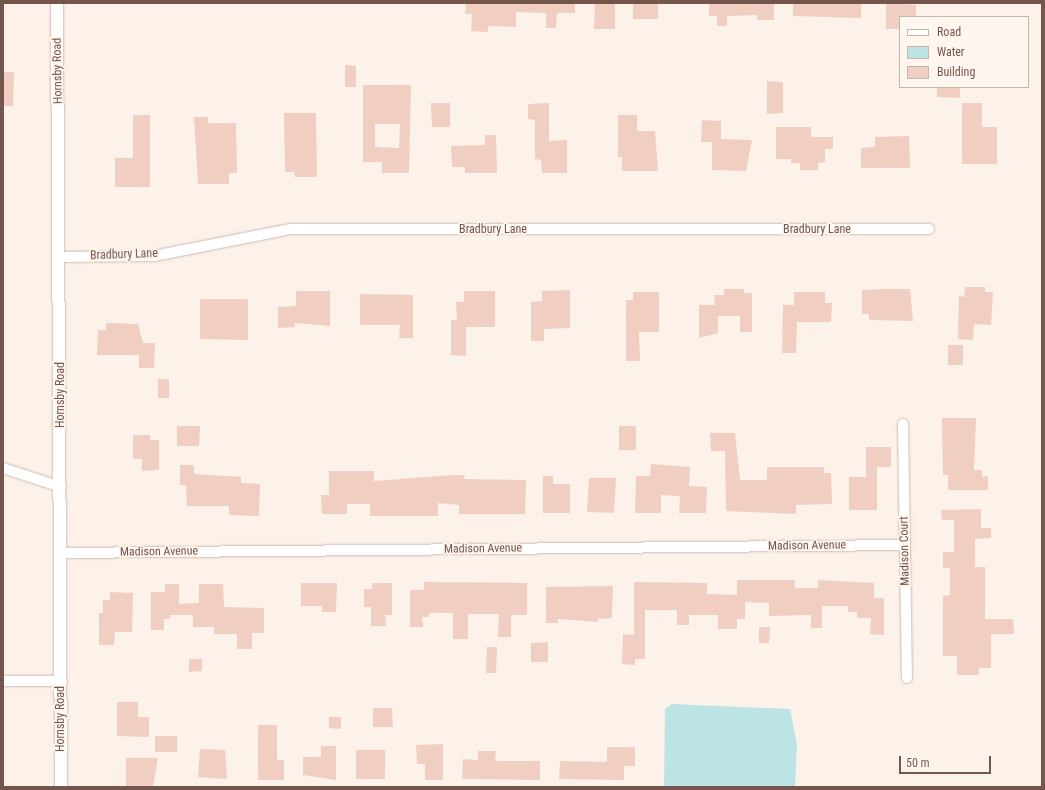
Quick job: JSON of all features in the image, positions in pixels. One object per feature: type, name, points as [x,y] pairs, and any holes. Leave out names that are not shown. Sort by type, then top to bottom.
[{"type":"street","name":"Hornsby Road","points":[[57,3],[60,257],[61,787]]},
{"type":"street","name":"Bradbury Lane","points":[[60,257],[154,256],[290,230],[929,229]]},
{"type":"street","name":"Madison Court","points":[[903,424],[908,678]]},
{"type":"street","points":[[3,468],[61,487]]},
{"type":"street","name":"Madison Avenue","points":[[61,553],[905,545]]},
{"type":"street","points":[[3,681],[62,681]]},
{"type":"water","points":[[672,704],[790,709],[797,745],[795,787],[664,787],[665,709]]},
{"type":"building","points":[[466,3],[575,3],[575,13],[557,13],[556,28],[546,28],[546,13],[516,12],[516,27],[488,26],[488,32],[471,31],[472,14],[465,14]]},
{"type":"building","points":[[595,3],[615,3],[615,29],[594,29]]},
{"type":"building","points":[[633,3],[658,3],[658,19],[633,19]]},
{"type":"building","points":[[709,3],[774,3],[774,20],[757,20],[757,15],[727,16],[727,26],[717,26],[717,16],[709,16]]},
{"type":"building","points":[[793,3],[861,3],[861,18],[793,16]]},
{"type":"building","points":[[886,3],[916,5],[916,16],[899,16],[899,29],[886,29]]},
{"type":"building","points":[[345,65],[356,66],[356,87],[345,87]]},
{"type":"building","points":[[3,72],[14,72],[13,106],[3,106]]},
{"type":"building","points":[[767,81],[783,82],[783,113],[767,114]]},
{"type":"building","points":[[363,85],[411,85],[409,173],[382,173],[382,162],[363,162]],"holes":[[[375,124],[400,124],[399,148],[375,147]]]},
{"type":"building","points":[[937,88],[960,88],[960,98],[937,97]]},
{"type":"building","points":[[431,103],[450,103],[450,127],[432,127]]},
{"type":"building","points":[[549,103],[549,141],[567,140],[567,173],[542,173],[541,160],[535,159],[535,120],[528,119],[528,104]]},
{"type":"building","points":[[962,103],[982,103],[982,127],[997,127],[997,164],[962,164]]},
{"type":"building","points":[[284,113],[316,113],[317,177],[295,177],[294,172],[285,172]]},
{"type":"building","points":[[133,115],[150,115],[150,187],[115,187],[115,158],[133,158]]},
{"type":"building","points":[[618,115],[637,115],[637,131],[655,131],[658,171],[622,171],[622,157],[618,157]]},
{"type":"building","points":[[194,117],[208,117],[208,123],[236,123],[237,173],[229,173],[229,184],[198,184]]},
{"type":"building","points":[[702,120],[721,121],[721,139],[752,140],[746,171],[712,170],[712,142],[701,142]]},
{"type":"building","points":[[776,127],[811,127],[811,137],[833,137],[833,149],[825,149],[825,162],[818,163],[818,170],[800,170],[800,163],[791,163],[791,159],[776,159]]},
{"type":"building","points":[[485,135],[496,135],[497,173],[465,173],[465,167],[452,167],[451,146],[485,145]]},
{"type":"building","points":[[909,136],[910,168],[861,168],[861,148],[875,147],[875,137]]},
{"type":"building","points":[[965,287],[985,287],[985,292],[993,292],[991,325],[974,324],[973,340],[958,339],[959,296],[964,297]]},
{"type":"building","points":[[724,289],[744,289],[744,293],[752,293],[752,332],[740,332],[740,316],[718,316],[718,333],[699,338],[699,305],[715,305],[714,295],[724,295]]},
{"type":"building","points":[[910,289],[913,321],[869,320],[869,314],[862,314],[862,290]]},
{"type":"building","points":[[570,290],[570,328],[544,329],[544,341],[531,341],[531,302],[542,301],[542,291]]},
{"type":"building","points":[[296,291],[330,291],[330,326],[294,323],[295,327],[278,328],[278,307],[296,306]]},
{"type":"building","points":[[464,291],[495,291],[495,327],[466,327],[466,356],[451,355],[451,320],[457,320],[456,302],[464,302]]},
{"type":"building","points":[[633,292],[659,292],[659,332],[639,332],[640,361],[626,361],[626,300],[633,300]]},
{"type":"building","points":[[794,292],[825,292],[825,303],[832,303],[831,322],[797,322],[796,353],[782,353],[783,305],[794,305]]},
{"type":"building","points":[[360,294],[413,295],[413,338],[399,338],[400,325],[360,325]]},
{"type":"building","points":[[200,299],[248,299],[248,340],[200,339]]},
{"type":"building","points":[[106,323],[138,324],[143,343],[155,343],[154,368],[139,368],[139,355],[97,355],[98,330],[106,330]]},
{"type":"building","points":[[948,345],[963,345],[963,365],[948,365]]},
{"type":"building","points":[[158,379],[169,379],[169,398],[158,398]]},
{"type":"building","points":[[942,418],[976,418],[974,470],[982,470],[982,477],[988,476],[988,490],[948,490],[948,475],[943,475]]},
{"type":"building","points":[[177,426],[200,426],[199,446],[177,446]]},
{"type":"building","points":[[619,426],[636,426],[636,450],[619,450]]},
{"type":"building","points":[[710,433],[735,433],[740,480],[767,480],[767,467],[824,467],[824,473],[831,473],[832,504],[796,505],[796,514],[726,511],[725,451],[711,451]]},
{"type":"building","points":[[133,435],[150,435],[150,440],[159,440],[159,470],[142,471],[142,459],[133,459]]},
{"type":"building","points":[[866,447],[891,447],[891,467],[877,467],[877,510],[849,510],[849,477],[866,477]]},
{"type":"building","points":[[651,464],[690,467],[689,486],[707,487],[706,513],[679,513],[680,496],[661,495],[661,513],[635,513],[636,476],[650,476]]},
{"type":"building","points":[[180,465],[194,465],[194,474],[241,477],[241,483],[260,484],[259,516],[229,515],[229,506],[187,506],[186,485],[180,485]]},
{"type":"building","points":[[329,471],[374,471],[374,481],[453,475],[465,475],[464,479],[526,480],[525,514],[459,514],[459,505],[438,503],[438,516],[370,516],[370,504],[347,504],[347,514],[322,514],[321,495],[329,495]]},
{"type":"building","points":[[543,476],[553,476],[553,484],[570,484],[570,513],[543,513]]},
{"type":"building","points":[[589,478],[616,478],[614,513],[587,512]]},
{"type":"building","points":[[981,509],[981,528],[991,528],[991,538],[975,539],[975,567],[985,567],[985,619],[1013,619],[1014,634],[991,634],[991,668],[979,668],[979,675],[957,675],[957,656],[943,656],[943,596],[950,595],[950,568],[943,568],[943,552],[954,552],[954,520],[942,520],[941,510]]},
{"type":"building","points":[[737,580],[795,580],[795,588],[818,588],[818,580],[874,583],[874,598],[884,598],[884,635],[870,634],[871,618],[857,618],[857,612],[848,612],[848,606],[822,606],[822,628],[811,628],[811,615],[769,616],[769,603],[745,602],[745,619],[737,619],[737,629],[718,629],[718,615],[689,615],[689,625],[677,625],[677,610],[645,610],[645,659],[635,659],[635,665],[622,664],[623,634],[634,635],[634,582],[707,583],[707,594],[737,595]]},
{"type":"building","points":[[424,582],[527,583],[527,615],[511,615],[511,637],[498,637],[499,614],[468,614],[468,639],[453,639],[453,613],[429,613],[429,617],[422,617],[423,627],[410,627],[410,590],[424,590]]},
{"type":"building","points":[[301,583],[337,583],[336,612],[322,612],[322,606],[301,606]]},
{"type":"building","points":[[372,583],[392,583],[392,615],[385,615],[386,626],[371,626],[371,607],[364,607],[364,589],[372,589]]},
{"type":"building","points":[[165,584],[179,584],[179,604],[199,603],[199,584],[223,584],[224,607],[264,608],[264,633],[252,633],[252,649],[237,649],[237,634],[214,634],[214,627],[193,627],[193,615],[170,615],[170,619],[164,619],[164,630],[151,630],[151,592],[165,592]]},
{"type":"building","points":[[613,586],[612,618],[598,619],[598,622],[558,619],[558,623],[546,623],[546,587]]},
{"type":"building","points":[[110,592],[133,593],[132,632],[115,632],[114,645],[99,645],[99,613],[103,613],[103,600],[110,600]]},
{"type":"building","points":[[759,627],[770,627],[769,643],[759,643]]},
{"type":"building","points":[[548,642],[548,662],[531,662],[531,643]]},
{"type":"building","points":[[487,647],[497,647],[496,673],[486,673]]},
{"type":"building","points":[[189,659],[202,659],[202,671],[189,672]]},
{"type":"building","points":[[117,702],[138,702],[138,717],[149,717],[149,737],[117,736]]},
{"type":"building","points":[[373,708],[392,708],[393,727],[373,727]]},
{"type":"building","points":[[329,717],[341,717],[341,729],[329,728]]},
{"type":"building","points":[[258,725],[277,725],[277,760],[284,760],[284,780],[258,780]]},
{"type":"building","points":[[155,736],[177,736],[177,752],[155,752]]},
{"type":"building","points":[[443,744],[443,780],[425,780],[425,764],[417,764],[416,745]]},
{"type":"building","points":[[321,746],[336,746],[336,780],[303,775],[303,757],[321,757]]},
{"type":"building","points":[[607,747],[635,747],[635,766],[624,766],[624,780],[559,779],[560,761],[607,762]]},
{"type":"building","points":[[200,749],[225,750],[227,779],[198,777]]},
{"type":"building","points":[[356,750],[385,750],[385,779],[356,779]]},
{"type":"building","points":[[478,751],[496,751],[495,761],[540,761],[540,780],[462,779],[463,759],[478,760]]},
{"type":"building","points":[[126,758],[158,758],[153,787],[126,787]]}]
